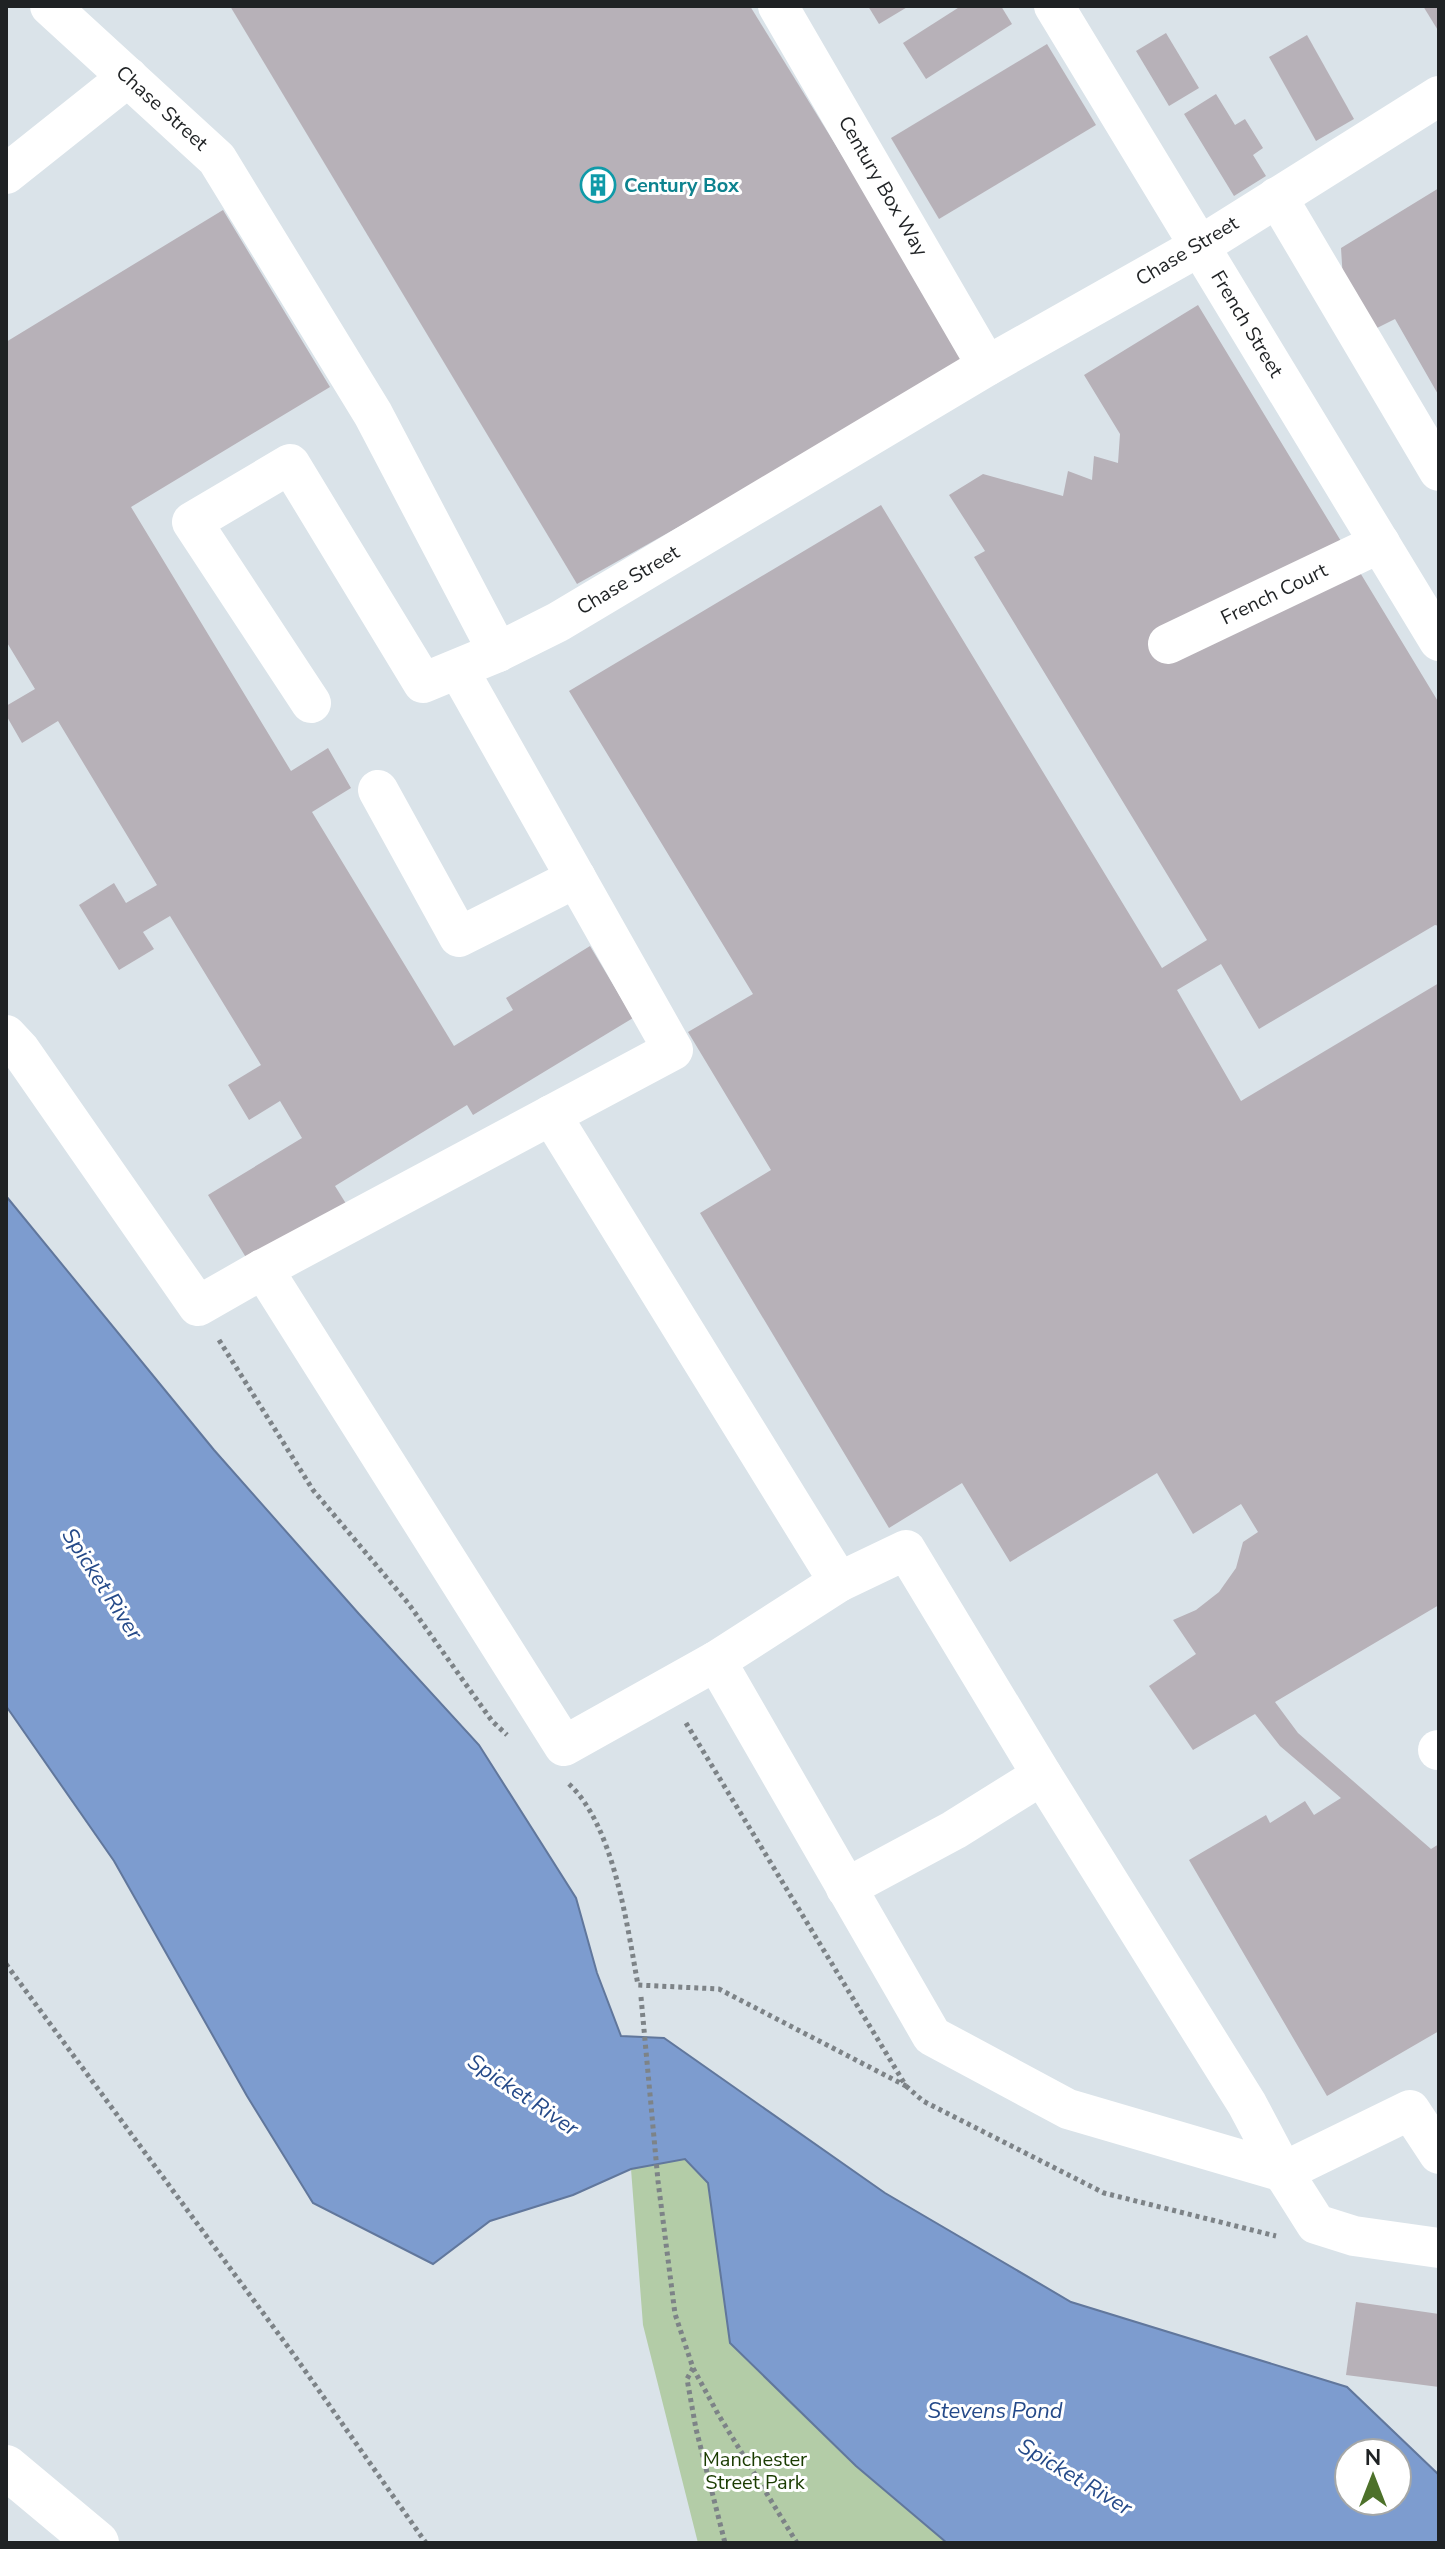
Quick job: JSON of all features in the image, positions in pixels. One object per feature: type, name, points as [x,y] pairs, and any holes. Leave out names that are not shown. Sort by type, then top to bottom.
[{"type":"main road","points":[[6,2467],[93,2540]]},
{"type":"street","name":"Chase Street","points":[[50,6],[217,159],[373,414],[498,652],[558,622],[987,366],[1200,246],[1439,96]]},
{"type":"street","name":"Century Box Way","points":[[778,6],[987,366]]},
{"type":"street","name":"French Street","points":[[1054,6],[1439,641]]},
{"type":"street","points":[[6,174],[128,77]]},
{"type":"street","points":[[1277,197],[1439,471]]},
{"type":"street","points":[[311,703],[192,522],[290,464],[423,683],[498,652]]},
{"type":"street","name":"French Court","points":[[1168,644],[1380,543]]},
{"type":"street","points":[[6,1035],[20,1050],[198,1306],[673,1050],[458,669]]},
{"type":"street","points":[[378,790],[459,937],[576,878]]},
{"type":"street","points":[[551,1115],[839,1582]]},
{"type":"street","points":[[263,1269],[564,1746],[716,1661],[839,1582],[906,1550],[1247,2104],[1283,2172],[1316,2224],[1354,2236],[1439,2248]]},
{"type":"street","points":[[716,1661],[932,2036],[1068,2109],[1283,2172],[1425,2100],[1439,2154]]},
{"type":"street","points":[[846,1888],[954,1830],[1042,1775]]},
{"type":"path","points":[[198,1306],[313,1490],[408,1603],[492,1721],[513,1741]]},
{"type":"path","points":[[683,1718],[906,2086]]},
{"type":"path","points":[[585,1799],[609,1857],[638,1985],[719,1989],[906,2086],[923,2101],[1104,2193],[1301,2242],[1316,2224]]},
{"type":"path","points":[[6,1964],[294,2355],[426,2543]]},
{"type":"path","points":[[641,1997],[658,2181],[675,2314],[693,2368],[797,2543]]},
{"type":"path","points":[[693,2368],[687,2379],[696,2429],[725,2543]]},
{"type":"green space","name":"Manchester Street Park","points":[[685,2159],[708,2183],[730,2343],[856,2466],[947,2543],[698,2543],[643,2325],[631,2169]]},
{"type":"water","points":[[6,1196],[214,1450],[479,1745],[576,1898],[597,1973],[621,2036],[664,2038],[885,2193],[1071,2302],[1347,2387],[1399,2437],[1333,2437],[1333,2517],[1413,2517],[1413,2450],[1439,2475],[1439,2543],[947,2543],[856,2466],[730,2343],[708,2183],[685,2159],[631,2169],[573,2195],[490,2221],[433,2264],[313,2203],[247,2096],[114,1861],[6,1706]]},
{"type":"building","name":"Century Box","points":[[230,6],[750,6],[970,363],[577,584]]},
{"type":"building","points":[[868,6],[909,6],[879,24]]},
{"type":"building","points":[[961,6],[1001,6],[1012,24],[926,79],[903,43]]},
{"type":"building","points":[[1423,6],[1439,6],[1439,32]]},
{"type":"building","points":[[1166,33],[1199,88],[1169,106],[1136,51]]},
{"type":"building","points":[[1307,35],[1354,119],[1316,141],[1269,57]]},
{"type":"building","points":[[1047,44],[1096,125],[939,219],[891,138]]},
{"type":"building","points":[[1216,94],[1235,125],[1245,119],[1263,148],[1253,155],[1266,176],[1234,196],[1184,114]]},
{"type":"building","points":[[1439,188],[1439,396],[1395,319],[1365,334],[1343,280],[1341,248]]},
{"type":"building","points":[[223,210],[330,387],[131,507],[291,771],[328,748],[351,788],[312,812],[454,1046],[513,1010],[506,998],[590,946],[633,1018],[473,1115],[467,1105],[335,1186],[350,1210],[253,1269],[208,1195],[302,1138],[280,1101],[249,1120],[228,1085],[261,1065],[170,916],[143,932],[154,949],[119,970],[79,905],[114,883],[126,903],[157,885],[58,721],[22,743],[6,715],[6,706],[35,689],[6,641],[6,342]]},
{"type":"building","points":[[1198,305],[1439,703],[1439,926],[1435,925],[1259,1029],[1221,964],[1177,990],[1241,1101],[1439,983],[1439,1605],[1275,1702],[1298,1733],[1431,1849],[1439,1844],[1439,2031],[1327,2096],[1189,1860],[1266,1815],[1270,1823],[1305,1801],[1314,1815],[1341,1798],[1280,1746],[1255,1714],[1193,1750],[1149,1686],[1196,1654],[1173,1620],[1196,1610],[1219,1592],[1236,1568],[1243,1542],[1258,1532],[1241,1504],[1193,1534],[1157,1473],[1010,1562],[962,1483],[889,1528],[700,1213],[771,1170],[688,1032],[753,994],[569,691],[881,505],[1162,968],[1207,940],[974,557],[985,551],[949,495],[983,474],[1063,496],[1068,471],[1092,480],[1094,456],[1118,463],[1120,434],[1084,375]]},
{"type":"building","points":[[1356,2302],[1439,2314],[1439,2387],[1346,2375]]},
{"type":"place","name":"Century Box","points":[[598,185]]},
{"type":"water label","name":"Spicket River","points":[[102,1584]]},
{"type":"water label","name":"Spicket River","points":[[523,2095]]},
{"type":"water label","name":"Stevens Pond","points":[[995,2411]]},
{"type":"water label","name":"Spicket River","points":[[1075,2477]]}]
